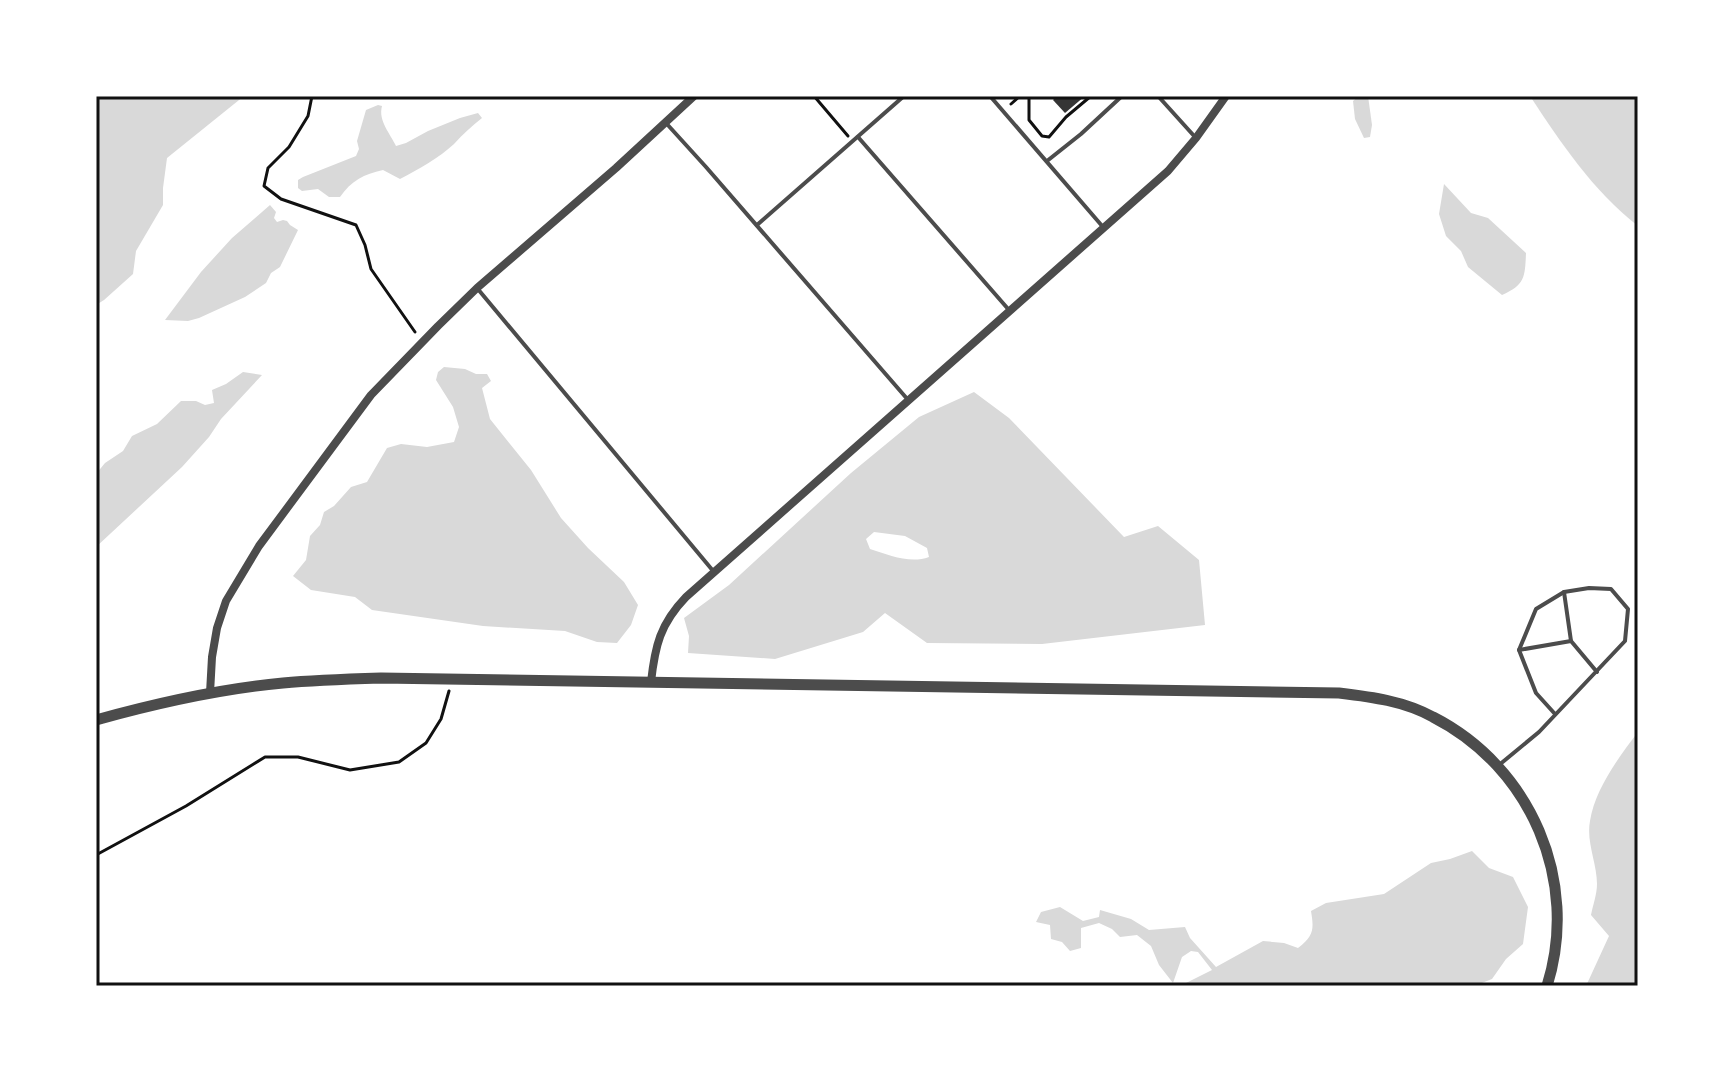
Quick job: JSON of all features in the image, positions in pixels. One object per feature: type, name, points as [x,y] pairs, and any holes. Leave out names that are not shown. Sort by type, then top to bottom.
[{"type":"street","points":[[210,693],[217,628],[226,601],[251,558],[371,395],[477,288],[694,96]]},
{"type":"street","points":[[651,682],[662,630],[671,612],[1168,171],[1226,96]]},
{"type":"street","points":[[96,720],[165,701],[210,693],[283,683],[381,678],[1339,693],[1389,700],[1433,716],[1469,740],[1498,766],[1529,810],[1552,867],[1557,933],[1555,957],[1547,986]]},
{"type":"lane","points":[[757,225],[904,96]]},
{"type":"lane","points":[[990,96],[1104,229]]},
{"type":"lane","points":[[1047,161],[1122,96]]},
{"type":"lane","points":[[1158,96],[1196,138]]},
{"type":"lane","points":[[666,123],[909,401]]},
{"type":"lane","points":[[855,139],[1010,312]]},
{"type":"lane","points":[[477,288],[714,572]]},
{"type":"lane","points":[[1498,766],[1539,732],[1625,641],[1628,609],[1611,589],[1564,592],[1536,609],[1519,650],[1536,693],[1555,714]]},
{"type":"lane","points":[[1564,592],[1571,641],[1597,672]]},
{"type":"lane","points":[[1519,650],[1571,641]]},
{"type":"path","points":[[312,96],[308,116],[289,147],[268,168],[264,186],[281,199],[356,225],[371,269],[422,342]]},
{"type":"path","points":[[814,96],[855,139]]},
{"type":"path","points":[[1005,108],[1020,96]]},
{"type":"path","points":[[1029,96],[1029,120],[1042,136],[1049,137],[1066,117],[1091,96]]},
{"type":"path","points":[[96,855],[186,806],[265,757],[298,757],[350,770],[399,762],[426,743],[441,719],[452,679]]},
{"type":"shaded area","points":[[96,96],[244,96],[167,158],[163,205],[136,251],[133,274],[96,305]]},
{"type":"shaded area","points":[[1359,96],[1368,96],[1372,125],[1370,137],[1364,138],[1355,119],[1353,101]]},
{"type":"shaded area","points":[[1530,96],[1638,96],[1638,226],[1592,182]]},
{"type":"shaded area","points":[[382,106],[383,122],[396,146],[460,118],[478,113],[482,118],[442,154],[400,179],[383,170],[376,172],[353,182],[340,197],[329,197],[318,189],[302,191],[298,188],[298,180],[303,177],[356,156],[366,110]]},
{"type":"shaded area","points":[[1444,184],[1471,213],[1488,218],[1526,253],[1522,279],[1515,288],[1502,295],[1468,267],[1461,251],[1446,236],[1439,214]]},
{"type":"shaded area","points":[[270,205],[276,212],[274,218],[277,222],[287,221],[298,230],[280,267],[271,273],[266,283],[245,297],[199,318],[165,320],[201,272],[232,238]]},
{"type":"shaded area","points":[[444,367],[487,374],[491,381],[482,388],[490,419],[531,470],[561,518],[624,582],[638,605],[631,625],[617,643],[597,642],[565,631],[483,626],[372,610],[355,597],[311,590],[293,576],[306,560],[310,536],[320,525],[324,512],[351,487],[367,482],[387,448],[401,444],[427,447],[454,442],[459,427],[453,407],[436,380],[438,372]]},
{"type":"shaded area","points":[[243,372],[262,375],[182,467],[96,547],[96,474],[105,463],[123,451],[132,436],[157,424],[181,401],[196,401],[205,405],[214,403],[212,390]]},
{"type":"shaded area","points":[[974,392],[1009,418],[1124,537],[1158,526],[1199,560],[1205,625],[1042,644],[927,643],[885,613],[863,632],[775,659],[688,653],[689,636],[684,618],[729,585],[851,473],[919,417]],"holes":[[[874,532],[905,536],[927,548],[929,557],[914,560],[892,556],[870,549],[866,539]]]},
{"type":"shaded area","points":[[1638,732],[1638,986],[1586,986],[1609,936],[1591,915],[1597,884],[1589,837],[1590,821],[1602,785]]},
{"type":"shaded area","points":[[1472,851],[1489,868],[1513,877],[1528,907],[1523,944],[1506,959],[1492,979],[1474,986],[1180,986],[1212,970],[1198,952],[1191,951],[1182,957],[1173,983],[1159,965],[1151,946],[1137,935],[1120,937],[1099,923],[1081,928],[1081,948],[1070,951],[1062,942],[1051,939],[1050,925],[1036,922],[1041,912],[1060,907],[1083,921],[1099,917],[1100,910],[1131,919],[1149,930],[1185,927],[1190,938],[1216,967],[1263,941],[1298,948],[1312,932],[1311,911],[1326,903],[1384,894],[1431,863]]},
{"type":"building","points":[[1057,96],[1085,96],[1065,113],[1053,100]]}]
